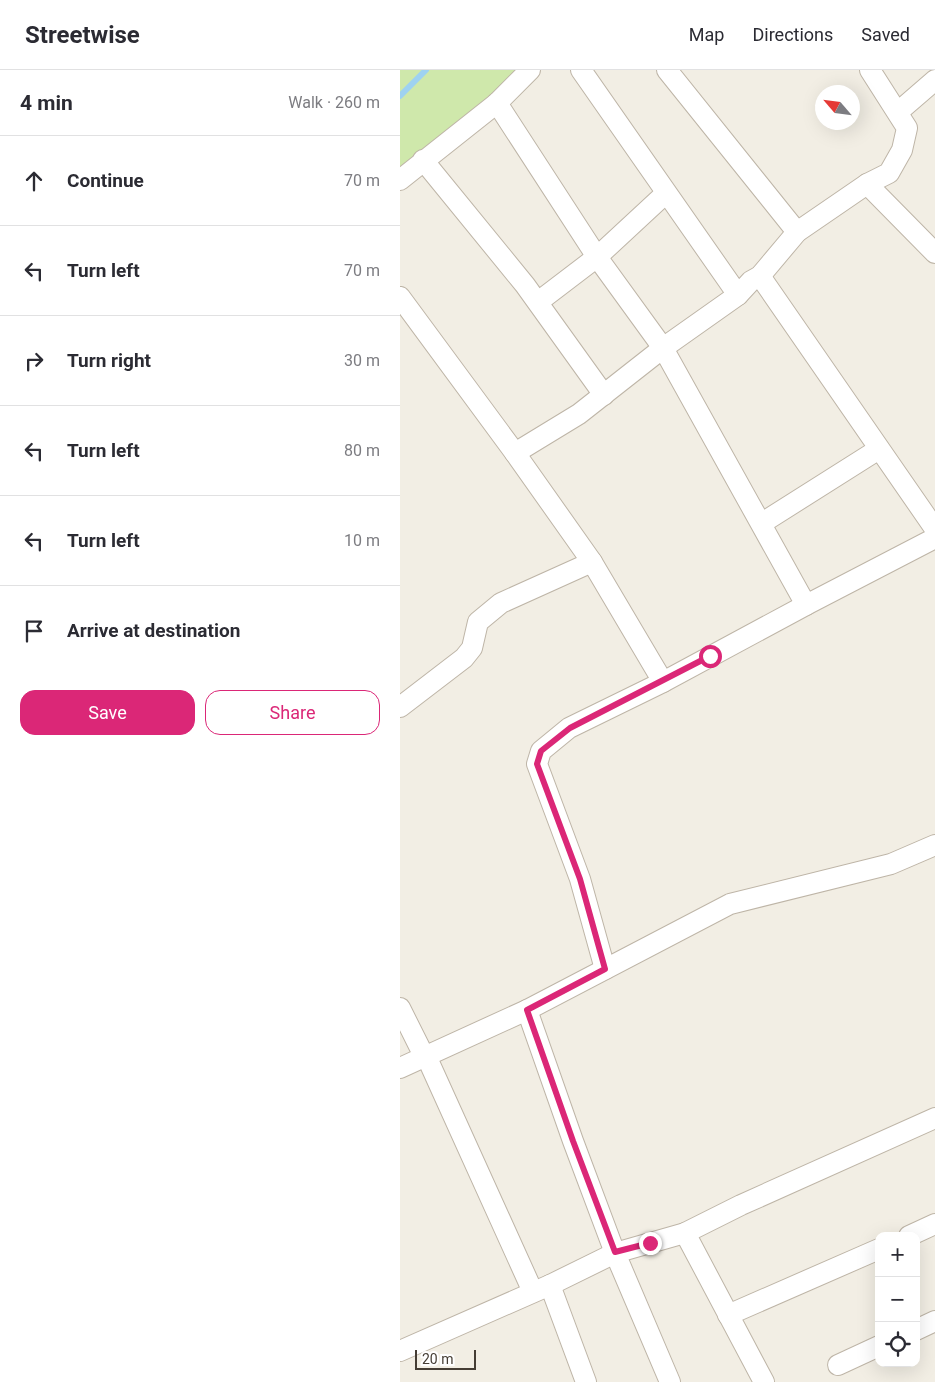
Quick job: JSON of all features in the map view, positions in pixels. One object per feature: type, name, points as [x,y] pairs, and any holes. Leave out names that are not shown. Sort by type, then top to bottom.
[{"type":"street","points":[[400,180],[497,102],[530,70]]},
{"type":"street","points":[[581,70],[665,194],[738,295]]},
{"type":"street","points":[[667,70],[798,232]]},
{"type":"street","points":[[515,453],[580,414],[663,348],[738,295],[751,281],[760,276],[798,232],[866,184],[889,173],[902,150],[907,128],[870,70]]},
{"type":"street","points":[[898,112],[935,80]]},
{"type":"street","points":[[497,102],[596,257],[663,348],[806,605]]},
{"type":"street","points":[[423,160],[538,302],[604,395]]},
{"type":"street","points":[[866,184],[935,253]]},
{"type":"street","points":[[538,302],[596,257],[665,194]]},
{"type":"street","points":[[760,276],[935,529]]},
{"type":"street","points":[[400,297],[515,453],[592,562],[663,682]]},
{"type":"street","points":[[762,523],[879,449]]},
{"type":"street","points":[[605,969],[580,879],[537,764],[541,751],[570,728],[663,682],[935,538]]},
{"type":"street","points":[[400,707],[464,658],[472,648],[478,622],[502,603],[592,562]]},
{"type":"street","points":[[400,1068],[527,1010],[730,904],[891,864],[935,845]]},
{"type":"street","points":[[400,1008],[424,1056],[422,1057]]},
{"type":"street","points":[[527,1010],[573,1141],[615,1252],[670,1382]]},
{"type":"street","points":[[422,1057],[428,1060],[586,1382]]},
{"type":"street","points":[[400,1351],[541,1289],[615,1252],[685,1233],[741,1205],[935,1118]]},
{"type":"street","points":[[918,1232],[935,1224]]},
{"type":"street","points":[[685,1233],[764,1382]]},
{"type":"street","points":[[728,1315],[875,1251]]},
{"type":"street","points":[[920,1328],[935,1321]]},
{"type":"street","points":[[838,1365],[875,1348]]},
{"type":"green space","points":[[400,70],[529,70],[400,168]]},
{"type":"waterway","points":[[400,96],[426,70]]},
{"type":"route","points":[[650,1243],[615,1252],[573,1141],[527,1010],[605,969],[580,879],[537,764],[541,751],[570,728],[663,682],[710,656]]}]
